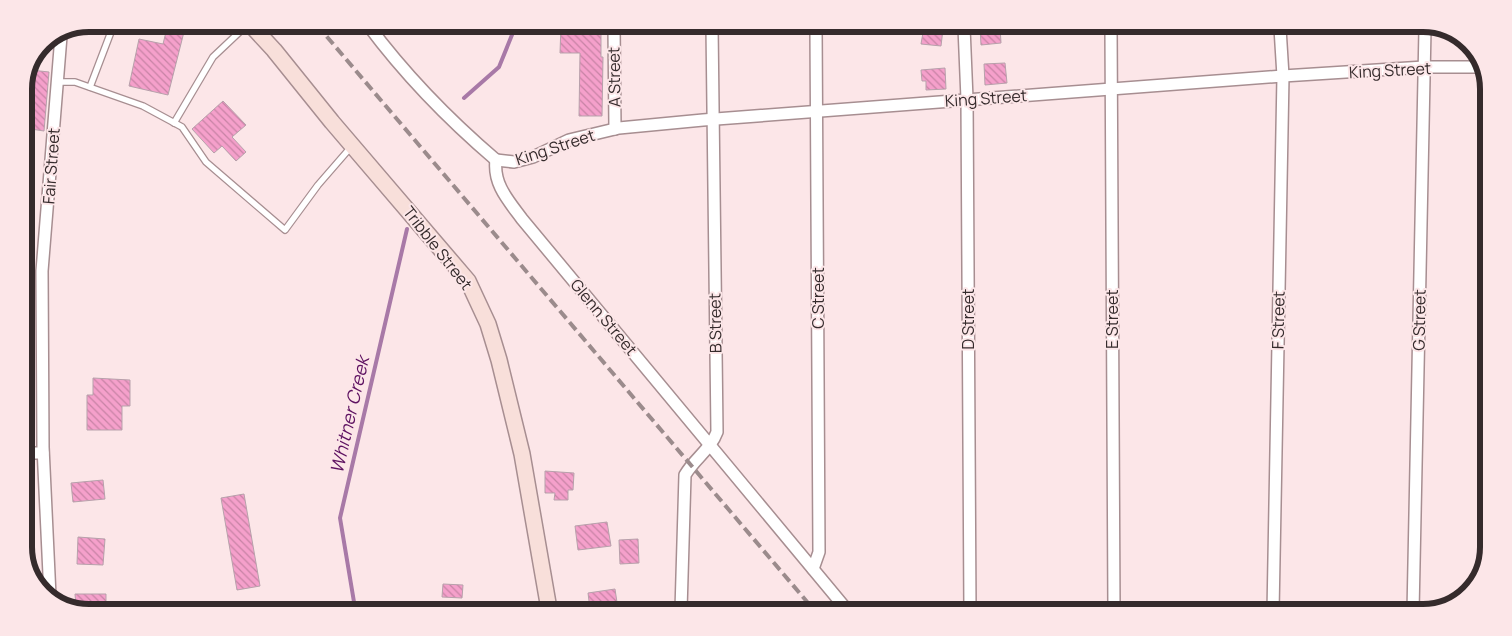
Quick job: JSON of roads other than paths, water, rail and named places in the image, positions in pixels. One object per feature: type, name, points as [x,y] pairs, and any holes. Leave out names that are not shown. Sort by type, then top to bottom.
[{"type":"street","name":"Tribble Street","points":[[257,32],[274,50],[468,281],[488,324],[499,360],[522,454],[549,604]]},
{"type":"street","points":[[373,32],[398,66],[459,128],[496,160]]},
{"type":"street","name":"A Street","points":[[614,32],[615,129]]},
{"type":"street","name":"B Street","points":[[710,446],[716,432],[712,32]]},
{"type":"street","name":"C Street","points":[[813,569],[819,552],[816,32]]},
{"type":"street","name":"D Street","points":[[964,32],[967,99],[970,604]]},
{"type":"street","name":"E Street","points":[[1111,32],[1114,604]]},
{"type":"street","name":"F Street","points":[[1273,604],[1283,76],[1280,32]]},
{"type":"street","name":"G Street","points":[[1413,604],[1425,32]]},
{"type":"street","name":"Fair Street","points":[[50,587],[43,453],[42,271],[61,41]]},
{"type":"street","name":"King Street","points":[[496,160],[514,162],[533,157],[569,140],[615,129],[713,119],[1283,76],[1424,67],[1475,67]]},
{"type":"street","name":"Glenn Street","points":[[496,160],[494,174],[501,190],[522,219],[842,604]]},
{"type":"street","points":[[681,604],[685,475],[696,459],[710,446]]},
{"type":"street","points":[[33,453],[43,453]]},
{"type":"lane","points":[[90,87],[111,32]]},
{"type":"lane","points":[[174,122],[213,57],[240,32]]},
{"type":"lane","points":[[58,82],[75,82],[143,106],[182,127],[206,162],[285,230],[318,185],[353,145]]},
{"type":"waterway","name":"Whitner Creek","points":[[464,98],[499,67],[513,32]]},
{"type":"waterway","name":"Whitner Creek","points":[[354,604],[340,518],[407,229]]},
{"type":"railway","points":[[323,32],[809,604]]}]
